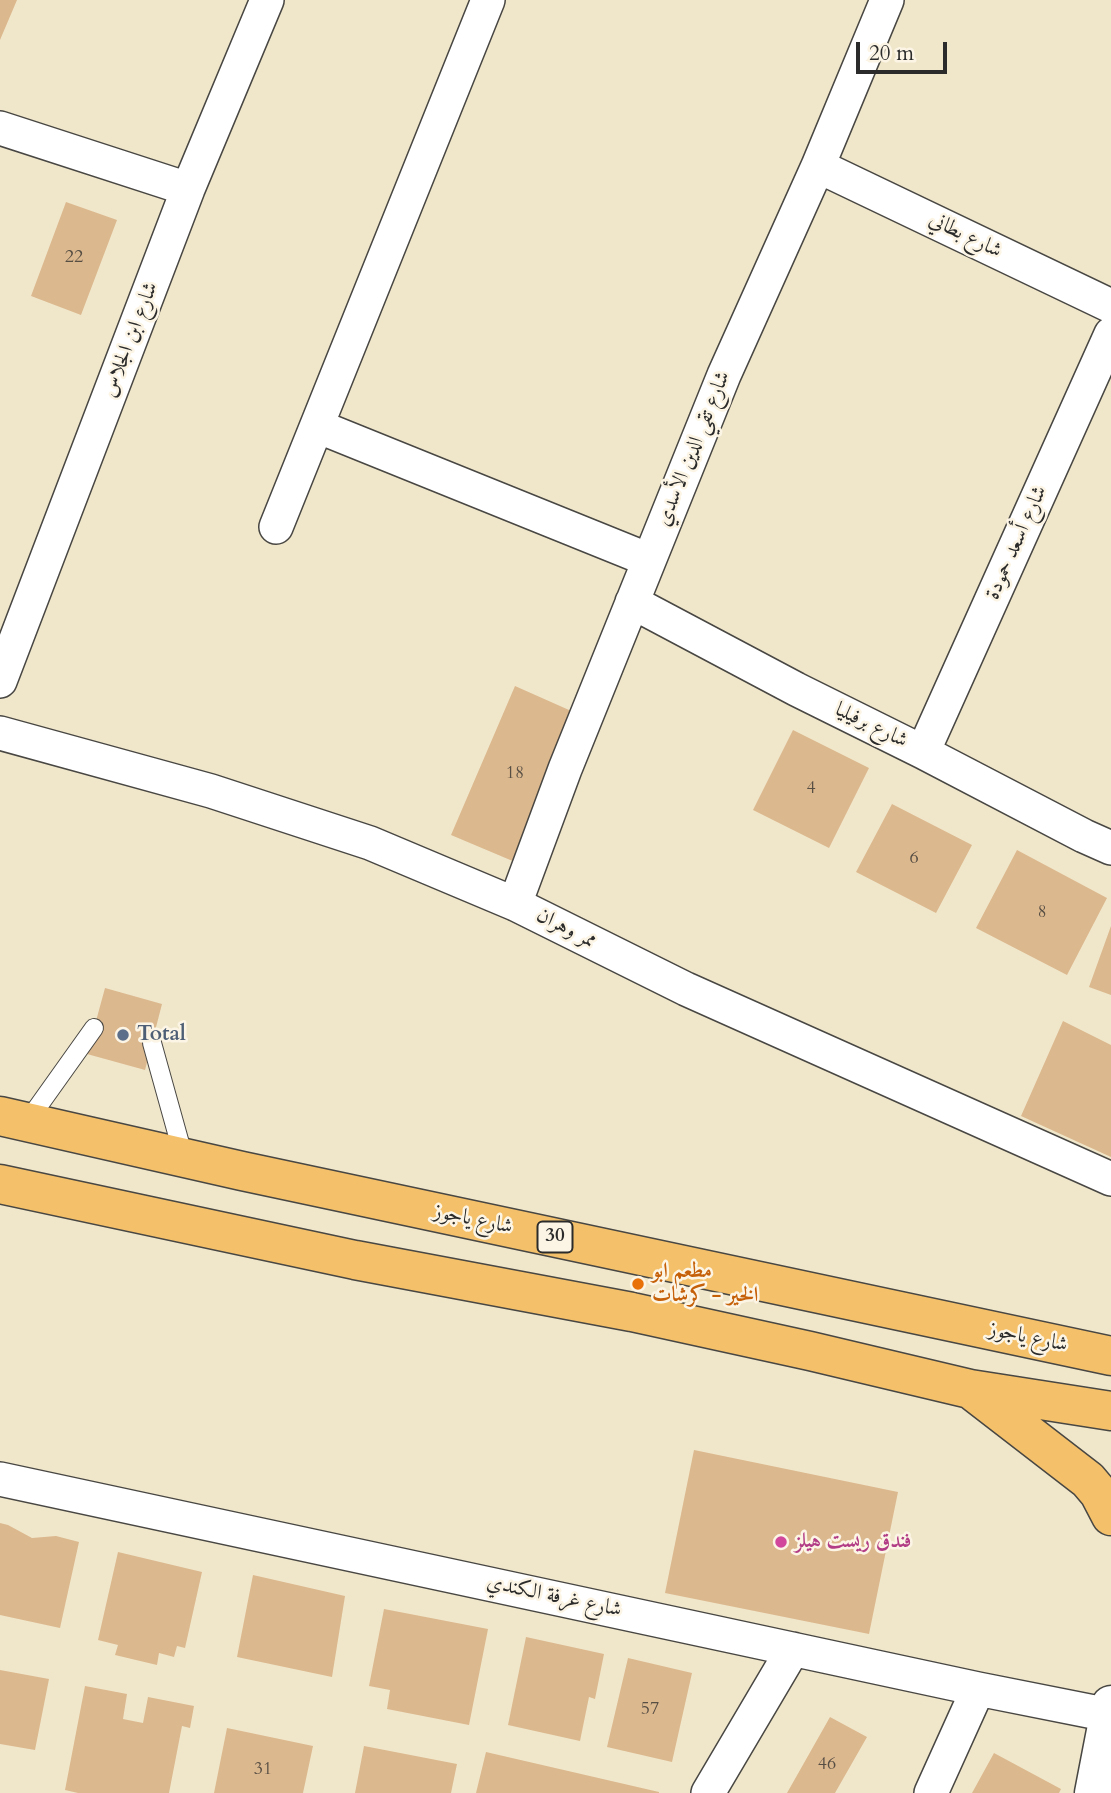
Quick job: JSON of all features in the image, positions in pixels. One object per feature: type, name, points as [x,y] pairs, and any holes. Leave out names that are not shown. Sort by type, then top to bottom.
[{"type":"main road","name":"شارع ياجوز","points":[[14,1119],[184,1158],[1111,1356]]},
{"type":"main road","points":[[0,1184],[355,1259],[632,1312],[970,1389],[1111,1411]]},
{"type":"main road","points":[[970,1389],[1088,1480],[1111,1516]]},
{"type":"street","name":"شارع ابن الجلاس","points":[[0,681],[188,189],[267,0]]},
{"type":"street","points":[[276,527],[488,0]]},
{"type":"street","name":"شارع تقي الدين الأسدي","points":[[515,904],[565,769],[724,375],[818,166],[887,0]]},
{"type":"street","points":[[0,128],[188,189]]},
{"type":"street","name":"شارع بطاني","points":[[818,166],[1111,306]]},
{"type":"street","name":"شارع أسعد حمودة","points":[[923,752],[1111,334]]},
{"type":"street","points":[[317,426],[649,560]]},
{"type":"street","name":"شارع برفيليا","points":[[632,602],[796,689],[1111,848]]},
{"type":"street","name":"ممر وهران","points":[[0,733],[211,791],[370,843],[515,904],[686,989],[1111,1179]]},
{"type":"street","name":"شارع غرفة الكندي","points":[[0,1479],[978,1689],[1110,1710]]},
{"type":"street","points":[[708,1793],[793,1649]]},
{"type":"street","points":[[931,1793],[978,1689]]},
{"type":"street","points":[[1094,1793],[1110,1710]]},
{"type":"lane","points":[[14,1119],[94,1028]]},
{"type":"lane","points":[[152,1043],[184,1158]]},
{"type":"building","points":[[0,0],[17,0],[0,40]]},
{"type":"building","points":[[66,202],[117,220],[81,315],[31,296]]},
{"type":"building","points":[[515,686],[578,714],[515,862],[451,835]]},
{"type":"building","points":[[793,730],[869,768],[829,848],[753,810]]},
{"type":"building","points":[[892,804],[972,845],[936,913],[856,872]]},
{"type":"building","points":[[1017,850],[1107,898],[1067,975],[976,928]]},
{"type":"building","points":[[1111,926],[1111,995],[1089,987]]},
{"type":"building","name":"Total","points":[[105,988],[162,1004],[145,1070],[87,1054]]},
{"type":"building","points":[[1063,1021],[1111,1045],[1111,1157],[1021,1116]]},
{"type":"building","name":"فندق ريست هيلز","points":[[694,1450],[898,1492],[869,1634],[665,1593]]},
{"type":"building","points":[[0,1523],[32,1538],[56,1536],[79,1542],[60,1628],[0,1615]]},
{"type":"building","points":[[118,1552],[202,1572],[185,1648],[177,1646],[174,1657],[159,1653],[157,1665],[115,1655],[118,1645],[98,1640]]},
{"type":"building","points":[[253,1575],[345,1596],[332,1677],[237,1657]]},
{"type":"building","points":[[384,1609],[488,1629],[469,1725],[387,1709],[390,1690],[369,1686]]},
{"type":"building","points":[[526,1637],[604,1654],[595,1699],[589,1697],[580,1741],[508,1725]]},
{"type":"building","points":[[628,1658],[692,1673],[672,1762],[607,1747]]},
{"type":"building","points":[[0,1670],[49,1679],[35,1750],[0,1744]]},
{"type":"building","points":[[85,1686],[127,1694],[123,1719],[143,1723],[148,1697],[194,1706],[190,1728],[182,1726],[169,1793],[78,1793],[65,1790]]},
{"type":"building","points":[[830,1717],[867,1737],[835,1793],[787,1793]]},
{"type":"building","points":[[227,1728],[313,1746],[303,1793],[214,1793]]},
{"type":"building","points":[[364,1746],[457,1764],[451,1793],[355,1793]]},
{"type":"building","points":[[486,1752],[659,1792],[659,1793],[476,1793]]},
{"type":"building","points":[[994,1753],[1061,1789],[1059,1793],[972,1793]]},
{"type":"place","name":"Total","points":[[123,1035]]},
{"type":"place","name":"مطعم ابو الخير - كرشات","points":[[638,1284]]},
{"type":"place","name":"فندق ريست هيلز","points":[[781,1542]]}]
